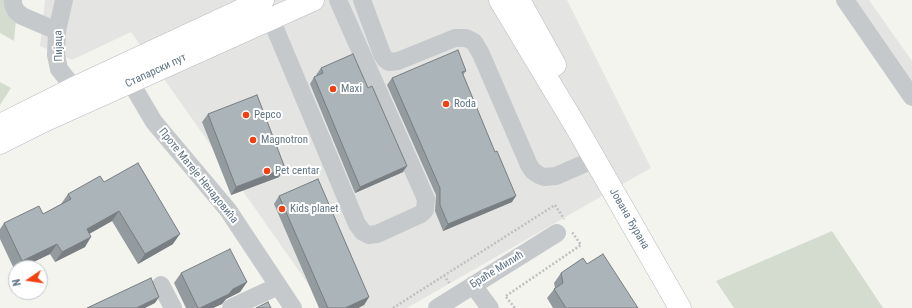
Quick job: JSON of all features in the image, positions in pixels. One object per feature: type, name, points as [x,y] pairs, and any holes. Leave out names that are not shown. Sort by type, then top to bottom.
[{"type":"main road","name":"Стапарски пут","points":[[0,125],[74,88],[267,9],[313,0]]},
{"type":"main road","name":"Јована Ђурана","points":[[500,0],[595,159],[680,308]]},
{"type":"main road","name":"Јована Ђурана","points":[[519,0],[559,73],[578,130]]},
{"type":"main road","name":"Стапарски пут","points":[[0,143],[46,120],[131,83],[267,9]]},
{"type":"street","points":[[13,0],[16,11],[22,16],[57,30]]},
{"type":"street","name":"Пијаца","points":[[64,0],[57,30],[56,55],[59,69],[74,88]]},
{"type":"street","points":[[267,9],[358,224],[362,232],[369,235],[376,234],[421,214],[425,210],[426,199],[338,0]]},
{"type":"street","points":[[362,0],[382,54],[389,62],[398,61],[455,38],[466,38],[474,42],[481,54],[529,166],[533,171],[544,177],[551,177],[595,159]]},
{"type":"street","points":[[845,0],[912,96]]},
{"type":"street","name":"Проте Матеје Ненадовића","points":[[131,83],[154,122],[228,210],[293,308]]},
{"type":"street","points":[[573,169],[579,159],[580,152],[581,143],[578,130]]},
{"type":"street","name":"Браће Милић","points":[[437,308],[557,233]]},
{"type":"street","points":[[161,284],[172,308]]},
{"type":"street","points":[[473,285],[490,308]]},
{"type":"street","points":[[231,308],[278,286]]},
{"type":"shaded area","points":[[0,0],[18,0],[14,41],[0,33]]},
{"type":"shaded area","points":[[45,0],[567,0],[651,168],[407,308],[325,308],[131,32],[72,60],[40,46]]},
{"type":"shaded area","points":[[852,0],[869,0],[912,61],[912,87]]},
{"type":"shaded area","points":[[0,82],[11,88],[0,105]]},
{"type":"shaded area","points":[[832,231],[883,308],[734,308],[716,281]]},
{"type":"building","points":[[458,50],[466,71],[462,72],[495,152],[497,151],[516,196],[448,224],[440,205],[440,188],[392,78]]},
{"type":"building","points":[[353,54],[368,88],[372,86],[407,166],[360,187],[314,77],[323,73],[321,68]]},
{"type":"building","points":[[257,95],[285,168],[236,187],[208,114]]},
{"type":"building","points":[[138,163],[180,234],[145,254],[119,211],[87,229],[91,237],[62,252],[57,244],[22,260],[4,223],[39,206],[43,214],[71,199],[68,194],[100,176],[104,182]]},
{"type":"building","points":[[318,179],[369,297],[345,308],[328,308],[279,196]]},
{"type":"building","points":[[230,249],[247,282],[233,289],[229,294],[198,308],[181,273]]},
{"type":"building","points":[[603,254],[638,308],[566,308],[554,289],[563,283],[561,273],[583,258],[587,264]]},
{"type":"building","points":[[151,278],[159,297],[136,308],[87,308]]},
{"type":"building","points":[[268,302],[271,308],[256,308]]},
{"type":"place","name":"Maxi","points":[[333,89]]},
{"type":"place","name":"Roda","points":[[446,104]]},
{"type":"place","name":"Pepco","points":[[246,115]]},
{"type":"place","name":"Magnotron","points":[[253,140]]},
{"type":"place","name":"Pet centar","points":[[267,171]]},
{"type":"place","name":"Kids planet","points":[[282,209]]}]
